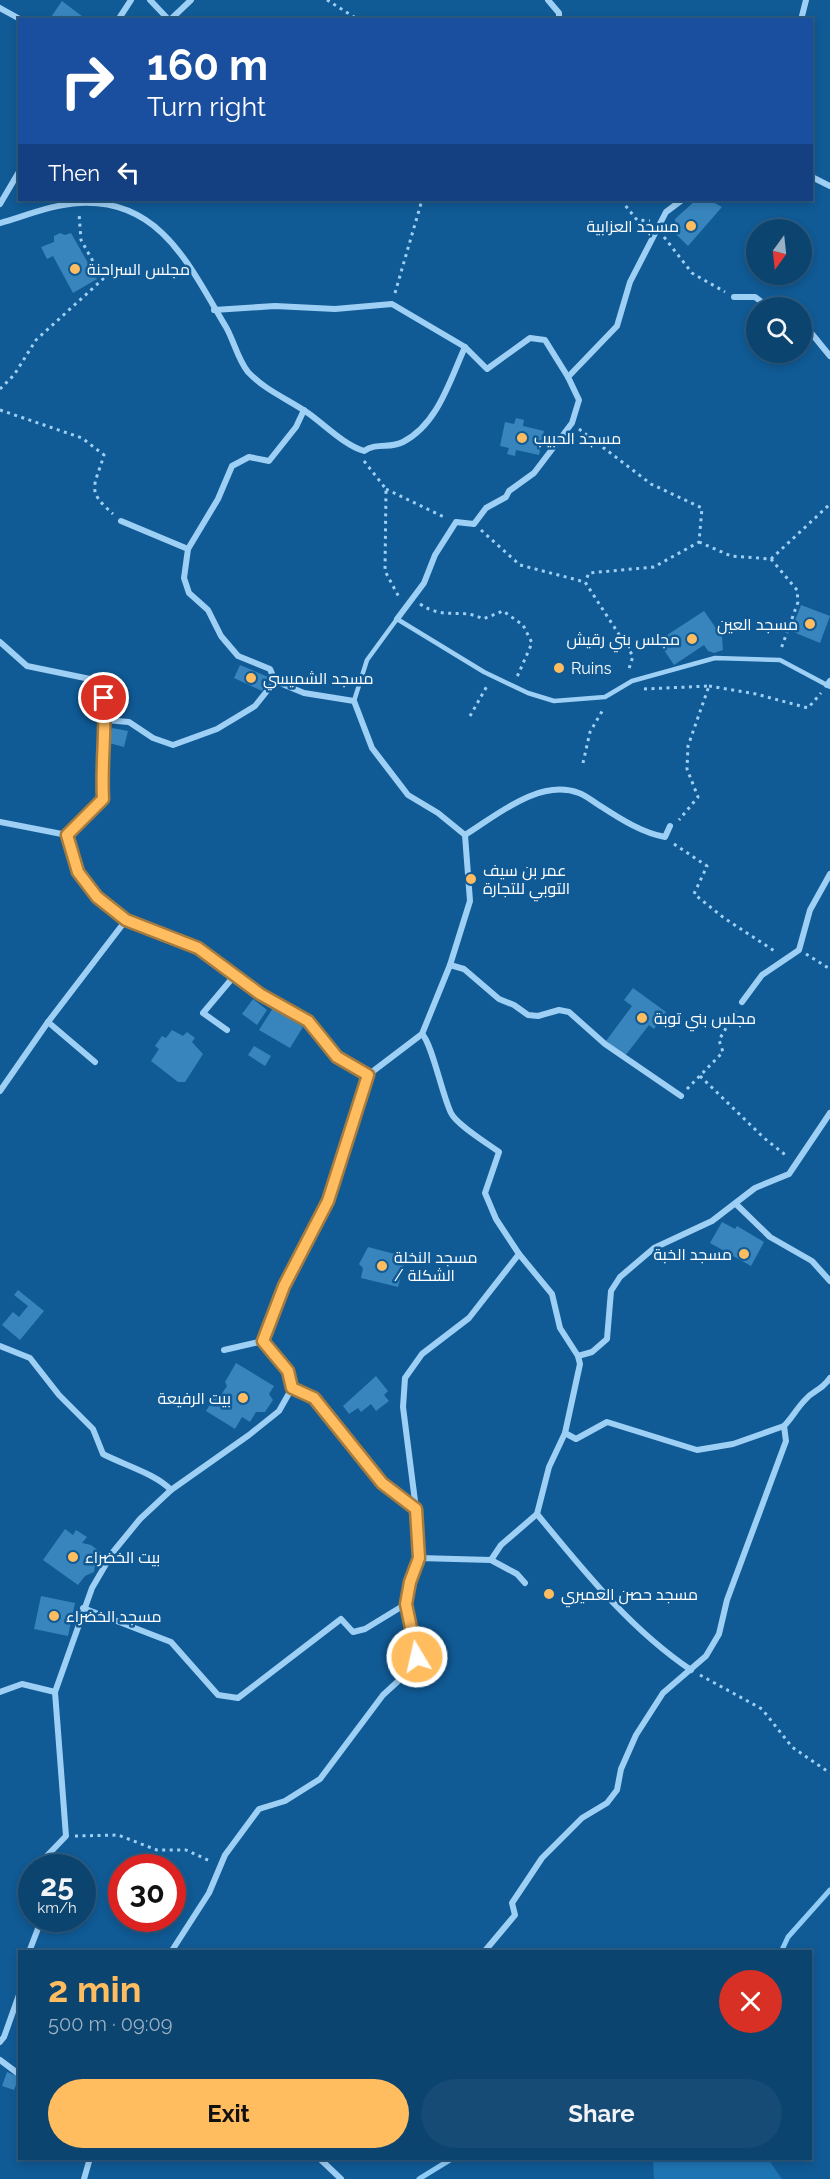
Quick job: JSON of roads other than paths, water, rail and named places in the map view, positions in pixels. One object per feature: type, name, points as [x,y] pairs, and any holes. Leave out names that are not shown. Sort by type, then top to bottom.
[{"type":"street","points":[[119,18],[131,0]]},
{"type":"street","points":[[150,0],[168,18]]},
{"type":"street","points":[[172,18],[191,0]]},
{"type":"street","points":[[548,0],[559,13],[560,18]]},
{"type":"street","points":[[802,18],[806,0]]},
{"type":"street","points":[[0,8],[18,18]]},
{"type":"street","points":[[0,204],[18,173]]},
{"type":"street","points":[[813,178],[830,186]]},
{"type":"street","points":[[0,223],[78,201],[105,204],[133,211],[159,229],[181,253],[226,327],[247,370],[278,397],[304,410],[354,448],[364,451],[374,445],[391,446],[404,442],[433,417],[465,347]]},
{"type":"street","points":[[568,377],[617,326],[630,282],[666,212],[681,201]]},
{"type":"street","points":[[734,297],[746,297]]},
{"type":"street","points":[[214,310],[274,306],[335,309],[392,304],[465,347],[487,369],[530,338],[545,340],[568,377],[579,400],[572,423],[534,473],[509,490],[506,497],[486,508],[474,524],[456,522],[435,555],[424,583],[397,619]]},
{"type":"street","points":[[812,334],[830,356]]},
{"type":"street","points":[[263,1341],[284,1286],[328,1201],[368,1075],[422,1034],[450,965],[470,901],[465,836],[438,813],[408,795],[372,748],[354,701],[304,693],[275,681],[270,669],[238,656],[221,636],[208,610],[189,593],[184,578],[188,549],[218,499],[232,466],[249,457],[269,461],[296,427],[304,410]]},
{"type":"street","points":[[121,521],[188,549]]},
{"type":"street","points":[[0,642],[27,666],[90,679],[104,698],[105,720],[101,758],[103,799],[67,835]]},
{"type":"street","points":[[105,720],[129,722],[153,738],[173,745],[217,729],[255,706],[275,681]]},
{"type":"street","points":[[465,836],[510,807],[545,790],[578,792],[621,819],[665,837],[670,826]]},
{"type":"street","points":[[0,822],[67,835]]},
{"type":"street","points":[[67,835],[78,872],[97,897],[126,920],[198,948],[260,994],[308,1021],[337,1057],[368,1075]]},
{"type":"street","points":[[742,1002],[762,975],[799,950],[810,910],[830,874]]},
{"type":"street","points":[[0,1091],[48,1022],[126,920]]},
{"type":"street","points":[[450,965],[464,969],[499,999],[514,1005],[528,1016],[538,1016],[559,1010],[569,1012],[605,1044],[681,1096]]},
{"type":"street","points":[[227,1030],[204,1013],[235,975]]},
{"type":"street","points":[[48,1022],[95,1062]]},
{"type":"street","points":[[422,1034],[428,1039],[434,1065],[452,1115],[499,1152],[485,1193],[496,1219],[519,1254],[552,1294],[560,1328],[578,1356],[580,1364],[565,1433],[549,1467],[537,1514],[501,1545],[491,1560]]},
{"type":"street","points":[[578,1356],[592,1352],[607,1339],[611,1291],[620,1277],[654,1248],[712,1221],[755,1188],[789,1174],[830,1113]]},
{"type":"street","points":[[736,1204],[770,1237],[812,1261],[830,1281]]},
{"type":"street","points":[[172,1950],[209,1893],[220,1865],[260,1809],[285,1801],[320,1779],[384,1695],[407,1673],[417,1657],[406,1604],[410,1582],[419,1558],[416,1509],[403,1407],[405,1378],[422,1354],[469,1318],[519,1254]]},
{"type":"street","points":[[224,1350],[263,1341]]},
{"type":"street","points":[[49,1854],[66,1836],[55,1692],[73,1645],[83,1608],[113,1552],[140,1519],[171,1490],[279,1411],[292,1388],[288,1371],[263,1341]]},
{"type":"street","points":[[0,1346],[30,1358],[59,1395],[93,1429],[103,1454],[136,1471],[161,1479],[171,1490]]},
{"type":"street","points":[[565,1433],[576,1439],[607,1422],[698,1450],[733,1444],[784,1426],[796,1415],[805,1399],[822,1390],[830,1378]]},
{"type":"street","points":[[292,1388],[314,1398],[382,1483],[416,1509]]},
{"type":"street","points":[[486,1950],[515,1915],[512,1903],[542,1858],[582,1818],[607,1803],[617,1790],[621,1768],[636,1735],[663,1693],[706,1656],[719,1634],[727,1600],[786,1442],[784,1426]]},
{"type":"street","points":[[537,1514],[590,1579],[661,1650],[691,1670]]},
{"type":"street","points":[[419,1558],[491,1560],[517,1574],[525,1583]]},
{"type":"street","points":[[83,1608],[171,1642],[218,1695],[238,1698],[341,1619],[353,1632],[365,1629],[406,1604]]},
{"type":"street","points":[[0,1692],[22,1684],[55,1692]]},
{"type":"street","points":[[29,1950],[36,1932]]},
{"type":"street","points":[[0,2042],[4,2037],[18,1998]]},
{"type":"street","points":[[0,2060],[18,2074]]},
{"type":"street","points":[[84,2179],[89,2160]]},
{"type":"street","points":[[321,2160],[341,2179]]},
{"type":"lane","points":[[354,701],[368,660],[397,619],[512,686],[554,701],[605,697],[638,679],[716,658],[780,660],[829,684]]},
{"type":"waterway","points":[[782,1950],[788,1937],[830,1890]]},
{"type":"waterway","points":[[419,2179],[450,2160]]},
{"type":"place","name":"مسجد العزابية","points":[[691,226]]},
{"type":"place","name":"مجلس السراحنة","points":[[75,269]]},
{"type":"place","name":"مسجد الحبيب","points":[[522,438]]},
{"type":"place","name":"مسجد العين","points":[[810,624]]},
{"type":"place","name":"مجلس بني رقيش","points":[[692,639]]},
{"type":"place","name":"Ruins","points":[[559,668]]},
{"type":"place","name":"مسجد الشميسي","points":[[251,678]]},
{"type":"place","name":"عمر بن سيف التوبي للتجارة","points":[[471,879]]},
{"type":"place","name":"مجلس بني توبة","points":[[642,1018]]},
{"type":"place","name":"مسجد الخبة","points":[[744,1254]]},
{"type":"place","name":"مسجد النخلة / الشكلة","points":[[382,1266]]},
{"type":"place","name":"بيت الرفيعة","points":[[243,1398]]},
{"type":"place","name":"بيت الخضراء","points":[[73,1557]]},
{"type":"place","name":"مسجد حصن العميري","points":[[549,1594]]},
{"type":"place","name":"مسجد الخضراء","points":[[54,1616]]}]
